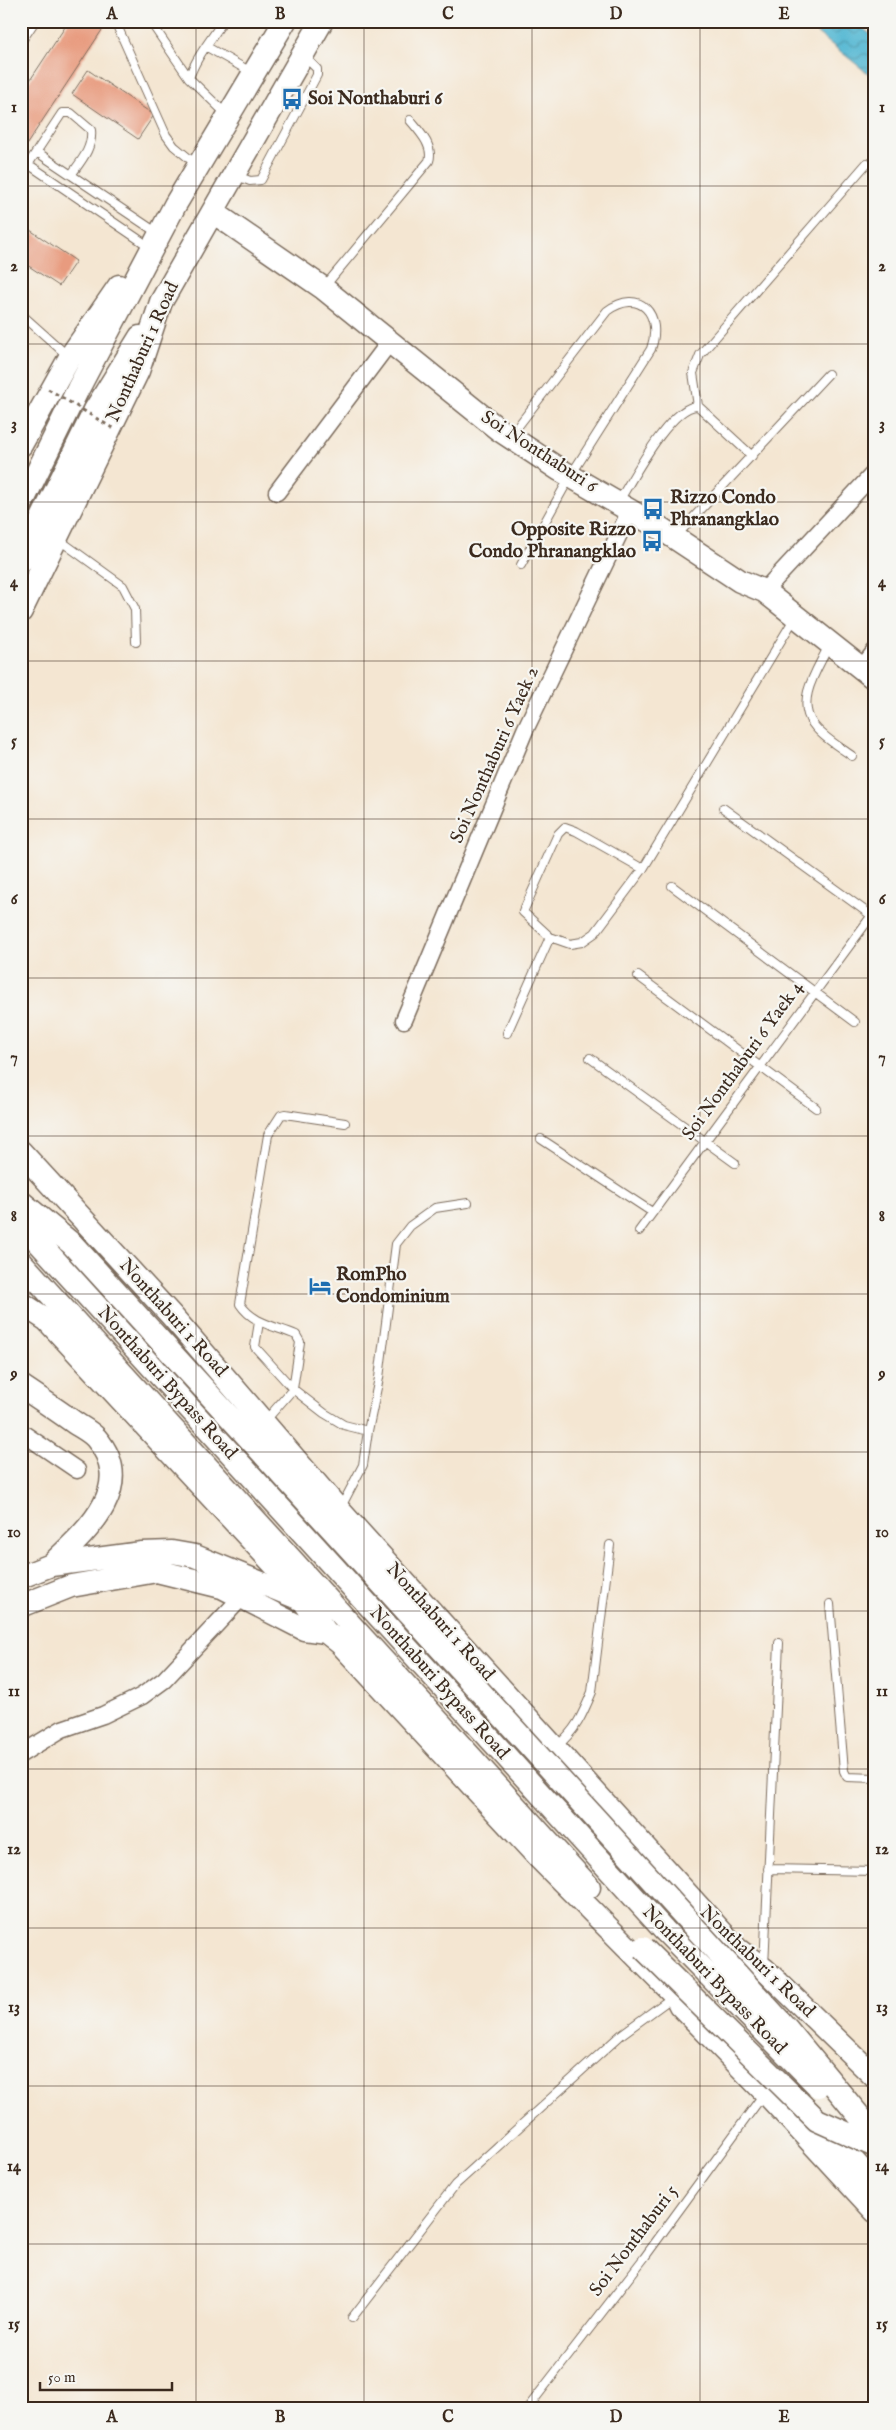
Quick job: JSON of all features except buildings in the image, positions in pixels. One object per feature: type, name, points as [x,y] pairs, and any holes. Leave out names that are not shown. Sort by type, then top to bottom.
[{"type":"main road","name":"Nonthaburi 1 Road","points":[[21,505],[78,389],[175,206],[285,21]]},
{"type":"main road","name":"Nonthaburi 1 Road","points":[[21,611],[58,539],[138,371],[162,302],[322,21]]},
{"type":"main road","points":[[21,445],[70,357],[175,206]]},
{"type":"main road","name":"Soi Nonthaburi 6","points":[[212,212],[324,288],[389,343],[498,429],[740,580],[764,591],[830,643],[870,666]]},
{"type":"main road","points":[[21,562],[95,410],[162,302]]},
{"type":"main road","name":"Nonthaburi 1 Road","points":[[21,1152],[171,1315],[265,1421],[339,1510],[737,1949],[764,1970],[875,2077]]},
{"type":"main road","points":[[21,1175],[77,1234],[166,1344]]},
{"type":"main road","points":[[21,1202],[72,1244],[166,1344],[788,2030],[875,2135]]},
{"type":"main road","name":"Nonthaburi Bypass Road","points":[[21,1223],[664,1930],[824,2092],[875,2122]]},
{"type":"main road","name":"Nonthaburi Bypass Road","points":[[21,1262],[643,1948],[817,2120],[875,2146]]},
{"type":"main road","points":[[21,1303],[46,1320],[296,1588],[326,1632],[340,1643],[540,1859],[678,2000],[875,2211]]},
{"type":"main road","points":[[21,1386],[95,1437],[107,1454],[112,1472],[112,1488],[98,1515],[51,1565]]},
{"type":"main road","points":[[21,1576],[51,1565],[142,1553],[172,1552],[195,1556],[303,1600]]},
{"type":"main road","points":[[21,1606],[71,1586],[156,1571],[222,1587],[304,1629],[326,1632]]},
{"type":"main road","points":[[678,2000],[706,2016],[732,2006],[741,1988],[737,1949]]},
{"type":"main road","points":[[817,2120],[875,2185]]},
{"type":"street","points":[[277,492],[389,343]]},
{"type":"street","points":[[764,591],[875,472]]},
{"type":"street","name":"Soi Nonthaburi 6 Yaek 2","points":[[404,1020],[525,730],[624,506]]},
{"type":"street","points":[[21,1432],[77,1470]]},
{"type":"street","points":[[21,1754],[62,1729],[103,1715],[142,1696],[164,1680],[242,1597]]},
{"type":"lane","points":[[21,42],[35,21]]},
{"type":"lane","points":[[115,21],[166,135],[174,146],[198,165]]},
{"type":"lane","points":[[150,21],[189,78],[228,116]]},
{"type":"lane","points":[[189,78],[194,62],[207,47],[223,21]]},
{"type":"lane","points":[[207,47],[254,73]]},
{"type":"lane","points":[[21,175],[62,113],[71,112],[91,130],[92,138],[90,146],[71,175]]},
{"type":"lane","points":[[324,288],[429,161],[430,150],[427,143],[410,120]]},
{"type":"lane","points":[[37,152],[71,175],[152,239]]},
{"type":"lane","points":[[752,456],[698,406],[693,373],[700,355],[867,163]]},
{"type":"lane","points":[[28,164],[152,239]]},
{"type":"lane","points":[[510,436],[607,311],[618,303],[631,300],[646,307],[656,327],[651,349],[571,475],[521,565]]},
{"type":"lane","points":[[21,314],[70,357]]},
{"type":"lane","points":[[675,538],[828,374]]},
{"type":"lane","points":[[624,506],[662,434],[675,418],[690,406],[698,406]]},
{"type":"lane","points":[[58,539],[123,586],[135,610],[136,642]]},
{"type":"lane","points":[[643,870],[576,831],[564,828],[550,852],[523,912],[550,937],[570,944],[582,942],[595,933],[643,870],[795,617]]},
{"type":"lane","points":[[830,643],[805,697],[805,710],[813,726],[852,756]]},
{"type":"lane","points":[[723,808],[874,914]]},
{"type":"lane","points":[[672,886],[855,1022]]},
{"type":"lane","name":"Soi Nonthaburi 6 Yaek 4","points":[[638,1231],[759,1065],[874,914]]},
{"type":"lane","points":[[507,1033],[550,937]]},
{"type":"lane","points":[[638,976],[816,1108]]},
{"type":"lane","points":[[590,1058],[706,1140],[735,1163]]},
{"type":"lane","points":[[265,1421],[293,1389],[300,1342],[296,1335],[259,1322],[246,1313],[240,1304],[268,1135],[281,1115],[285,1114],[345,1123]]},
{"type":"lane","points":[[541,1139],[652,1212]]},
{"type":"lane","points":[[339,1510],[363,1465],[379,1378],[392,1262],[396,1244],[410,1226],[435,1208],[468,1203]]},
{"type":"lane","points":[[259,1322],[255,1347],[293,1389],[344,1425],[368,1431]]},
{"type":"lane","points":[[554,1748],[572,1734],[583,1715],[592,1692],[610,1545]]},
{"type":"lane","points":[[830,1604],[844,1772],[847,1777],[852,1779],[875,1778]]},
{"type":"lane","points":[[764,1970],[779,1643]]},
{"type":"lane","points":[[768,1870],[875,1870]]},
{"type":"lane","points":[[352,2318],[455,2184],[622,2034],[678,2000]]},
{"type":"lane","name":"Soi Nonthaburi 5","points":[[527,2409],[644,2258],[765,2092]]},
{"type":"path","points":[[48,389],[114,429]]},
{"type":"water","points":[[795,21],[854,21],[875,38],[875,79],[811,28]]},
{"type":"place","name":"Soi Nonthaburi 6","points":[[292,99]]},
{"type":"place","name":"Rizzo Condo Phranangklao","points":[[653,509]]},
{"type":"place","name":"Opposite Rizzo Condo Phranangklao","points":[[652,541]]},
{"type":"place","name":"RomPho Condominium","points":[[320,1286]]}]
